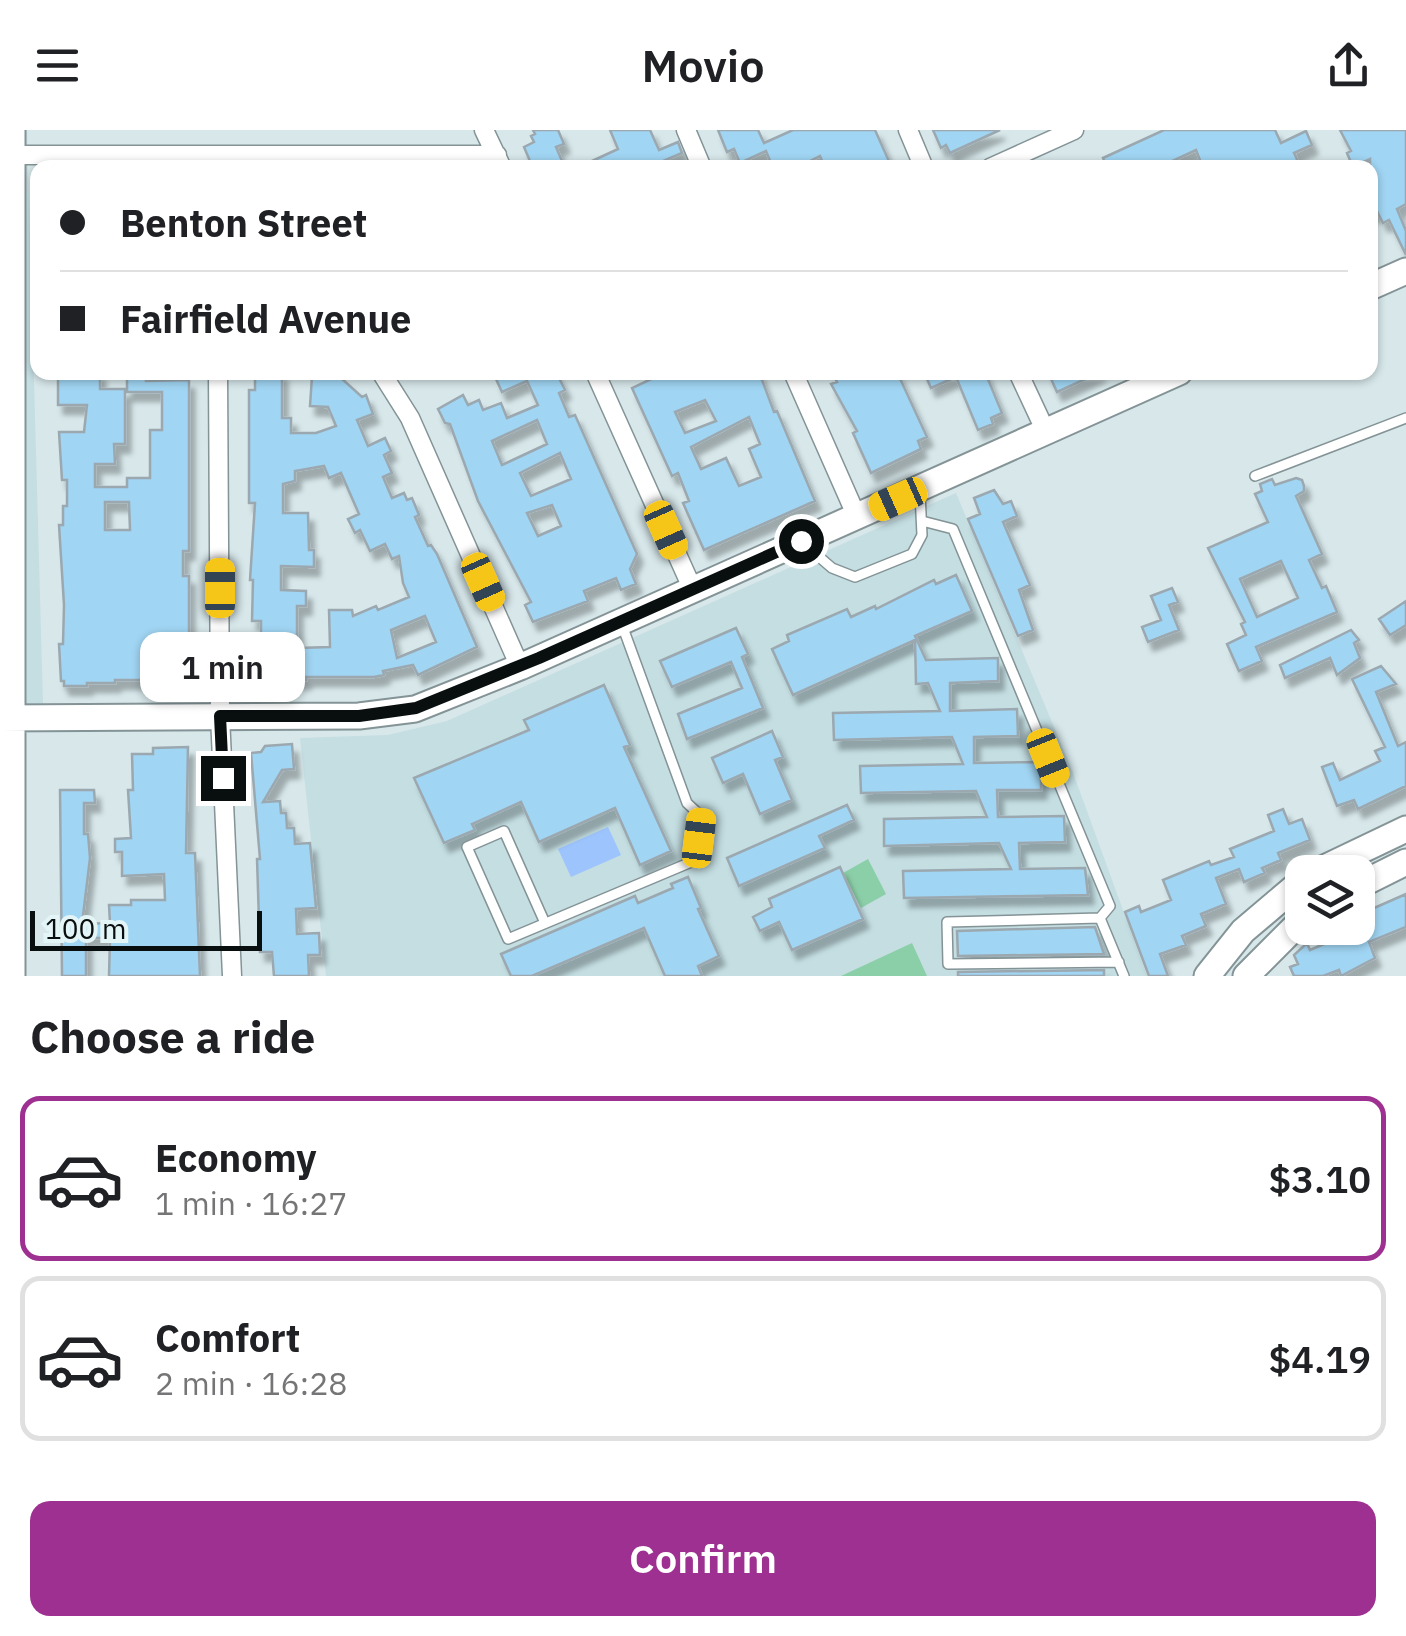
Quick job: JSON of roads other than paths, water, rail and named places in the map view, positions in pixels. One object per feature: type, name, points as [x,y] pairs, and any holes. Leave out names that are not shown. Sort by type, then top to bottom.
[{"type":"main road","points":[[8,161],[6,718],[12,976]]},
{"type":"main road","points":[[1378,283],[1406,271]]},
{"type":"main road","points":[[6,718],[386,714],[416,708],[621,622],[1162,380]]},
{"type":"main road","points":[[1352,855],[1406,829]]},
{"type":"main road","points":[[1375,878],[1406,862]]},
{"type":"main road","points":[[1207,976],[1243,931],[1285,895]]},
{"type":"main road","points":[[1259,970],[1285,940]]},
{"type":"street","points":[[484,130],[499,160]]},
{"type":"street","points":[[686,130],[699,160]]},
{"type":"street","points":[[908,130],[921,160]]},
{"type":"street","points":[[1008,160],[1074,130]]},
{"type":"street","points":[[218,380],[220,716],[232,976]]},
{"type":"street","points":[[385,380],[410,418],[520,666]]},
{"type":"street","points":[[598,380],[692,590]]},
{"type":"street","points":[[797,380],[857,517]]},
{"type":"street","points":[[1022,380],[1046,432]]},
{"type":"lane","points":[[1254,476],[1406,418]]},
{"type":"lane","points":[[801,541],[832,568],[855,577],[912,554],[922,535],[919,490]]},
{"type":"lane","points":[[922,521],[953,529],[1110,906],[1100,918],[948,922],[948,964],[1118,962]]},
{"type":"lane","points":[[546,923],[504,830],[467,847],[508,940],[696,860],[702,818],[688,804],[621,622]]},
{"type":"lane","points":[[1100,918],[1124,976]]},
{"type":"water","points":[[608,827],[621,855],[571,877],[558,849]]}]
